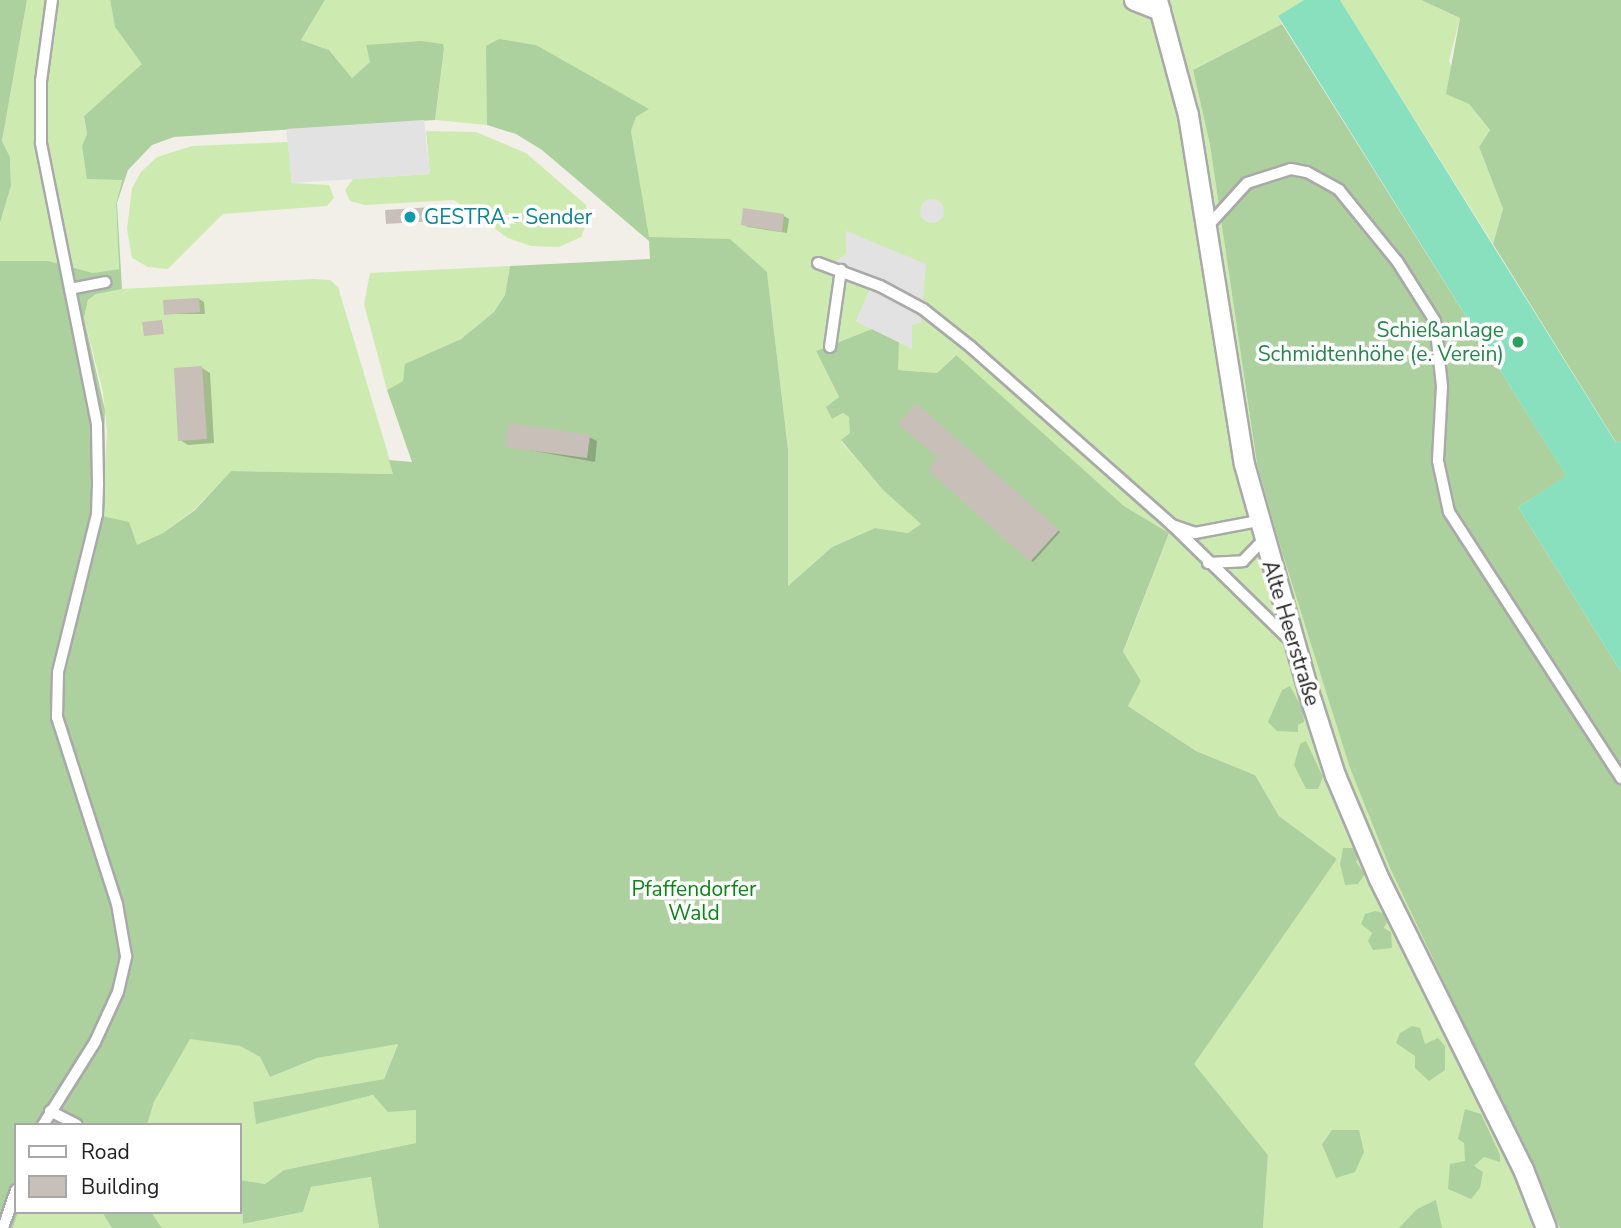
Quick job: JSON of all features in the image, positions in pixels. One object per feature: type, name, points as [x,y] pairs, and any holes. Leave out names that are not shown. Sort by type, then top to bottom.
[{"type":"street","points":[[1134,0],[1158,5]]},
{"type":"street","name":"Alte Heerstraße","points":[[1158,5],[1188,115],[1242,451],[1261,531],[1295,645],[1356,827],[1439,1006],[1522,1169],[1546,1228]]},
{"type":"lane","points":[[44,1123],[95,1042],[118,992],[126,956],[117,904],[57,718],[58,673],[97,514],[98,483],[97,425],[41,143],[41,81],[52,0]]},
{"type":"lane","points":[[1207,227],[1247,183],[1291,169],[1307,172],[1339,191],[1397,261],[1434,321],[1442,386],[1438,461],[1449,512],[1621,778]]},
{"type":"lane","points":[[818,263],[880,286],[942,324],[1172,525],[1295,645]]},
{"type":"lane","points":[[830,347],[841,270]]},
{"type":"lane","points":[[69,289],[105,282]]},
{"type":"lane","points":[[1172,525],[1195,533],[1261,531],[1256,553],[1243,561],[1208,563]]},
{"type":"lane","points":[[50,1111],[73,1123]]},
{"type":"lane","points":[[3,1228],[14,1196]]},
{"type":"green space","points":[[0,0],[27,0],[2,141],[10,157],[11,186],[0,223]]},
{"type":"green space","points":[[27,0],[110,0],[115,27],[143,64],[84,116],[87,134],[82,147],[122,179],[116,204],[119,269],[93,273],[49,261],[0,261],[0,223],[11,186],[10,157],[2,141]]},
{"type":"green space","name":"Pfaffendorfer Wald","points":[[110,0],[325,0],[301,40],[329,50],[352,78],[370,62],[366,45],[421,41],[443,44],[444,49],[435,120],[174,137],[152,145],[128,170],[117,203],[122,289],[96,294],[88,300],[84,318],[105,410],[102,516],[129,522],[137,545],[163,533],[195,510],[231,471],[393,474],[389,460],[412,462],[387,390],[403,381],[405,364],[461,339],[494,312],[505,295],[510,266],[650,259],[649,241],[542,150],[516,134],[487,125],[486,46],[499,39],[536,45],[649,109],[636,117],[631,131],[649,237],[730,239],[767,272],[788,449],[788,586],[832,547],[875,528],[908,533],[921,524],[883,490],[841,440],[850,433],[849,417],[843,413],[832,419],[826,407],[839,397],[816,351],[872,329],[899,342],[898,370],[937,373],[956,355],[1124,506],[1169,533],[1123,652],[1141,681],[1128,706],[1196,751],[1255,775],[1279,816],[1337,859],[1194,1064],[1268,1155],[1263,1228],[379,1228],[371,1177],[311,1187],[303,1212],[243,1224],[242,1180],[265,1184],[284,1170],[416,1143],[416,1110],[388,1112],[373,1095],[256,1124],[253,1102],[384,1079],[398,1044],[317,1058],[270,1077],[260,1057],[240,1046],[190,1039],[154,1102],[148,1123],[14,1123],[14,1214],[17,1214],[13,1228],[0,1228],[0,261],[49,261],[93,273],[119,269],[116,204],[122,180],[87,179],[82,146],[87,134],[84,116],[142,64],[115,27]]},
{"type":"green space","points":[[325,0],[1304,0],[1278,16],[1282,24],[1193,70],[1210,145],[1257,464],[1350,767],[1390,868],[1560,1228],[1263,1228],[1268,1155],[1193,1064],[1337,859],[1279,816],[1255,775],[1196,751],[1128,706],[1141,681],[1123,653],[1169,533],[1124,506],[955,355],[937,373],[897,370],[899,342],[912,349],[873,283],[856,321],[872,329],[816,351],[839,397],[827,407],[832,419],[843,413],[850,417],[850,433],[841,441],[883,490],[922,524],[908,533],[875,528],[832,547],[787,587],[788,449],[767,272],[648,237],[631,131],[636,117],[648,109],[487,46],[487,125],[435,120],[444,49],[366,46],[371,62],[352,78],[329,50],[301,40]]},
{"type":"green space","name":"Schießanlage Schmidtenhöhe (e. Verein)","points":[[1304,0],[1340,0],[1616,443],[1621,441],[1621,672],[1518,507],[1566,476],[1278,16]]},
{"type":"green space","points":[[1340,0],[1421,0],[1460,18],[1449,61],[1469,104],[1490,130],[1479,147],[1503,209],[1493,244]]},
{"type":"green space","points":[[1421,0],[1621,0],[1621,441],[1617,444],[1493,244],[1503,209],[1479,147],[1490,130],[1469,104],[1446,94],[1460,18]]},
{"type":"green space","points":[[1282,24],[1567,477],[1518,507],[1621,672],[1621,1228],[1560,1228],[1390,868],[1350,768],[1257,464],[1210,145],[1193,70]]},
{"type":"green space","points":[[426,131],[476,132],[526,153],[586,205],[588,220],[581,237],[559,247],[531,246],[508,238],[454,200],[365,205],[350,201],[345,190],[353,179],[430,174]]},
{"type":"green space","points":[[288,142],[292,183],[329,185],[334,198],[327,206],[223,214],[168,269],[148,267],[132,258],[127,229],[132,188],[141,172],[157,157],[192,146]]},
{"type":"green space","points":[[510,266],[505,295],[494,312],[461,339],[406,364],[403,381],[387,390],[364,304],[370,273]]},
{"type":"green space","points":[[330,280],[338,287],[394,474],[231,471],[195,509],[163,533],[137,546],[102,516],[107,432],[103,392],[84,318],[88,300],[101,290]]},
{"type":"green space","points":[[1290,686],[1303,710],[1304,722],[1298,725],[1298,732],[1277,731],[1268,722],[1282,690]]},
{"type":"green space","points":[[1306,741],[1323,777],[1318,789],[1306,789],[1294,765],[1300,744]]},
{"type":"green space","points":[[1343,848],[1353,848],[1359,856],[1356,862],[1365,874],[1358,884],[1345,885],[1340,864]]},
{"type":"green space","points":[[1375,911],[1383,913],[1387,922],[1384,928],[1391,932],[1392,948],[1373,950],[1368,941],[1372,933],[1361,924],[1365,914]]},
{"type":"green space","points":[[1412,1026],[1420,1028],[1425,1044],[1438,1038],[1445,1046],[1445,1070],[1429,1081],[1415,1068],[1415,1056],[1396,1043],[1400,1033]]},
{"type":"green space","points":[[189,1038],[240,1046],[260,1057],[270,1077],[317,1058],[398,1043],[384,1079],[253,1102],[256,1123],[373,1095],[416,1110],[416,1143],[284,1170],[265,1184],[242,1180],[242,1123],[148,1123],[154,1102]]},
{"type":"green space","points":[[1465,1109],[1481,1114],[1500,1155],[1500,1162],[1484,1157],[1474,1166],[1483,1172],[1480,1188],[1471,1199],[1448,1189],[1450,1164],[1465,1161],[1464,1143],[1458,1139]]},
{"type":"green space","points":[[1332,1130],[1359,1130],[1364,1152],[1355,1172],[1336,1178],[1322,1144]]},
{"type":"green space","points":[[372,1177],[379,1228],[162,1228],[152,1214],[242,1214],[244,1224],[303,1212],[311,1187]]},
{"type":"green space","points":[[1436,1200],[1442,1228],[1399,1228],[1417,1209]]},
{"type":"green space","points":[[17,1214],[103,1214],[112,1228],[13,1228]]},
{"type":"green space","points":[[103,1214],[152,1214],[162,1228],[112,1228]]},
{"type":"shaded area","points":[[424,120],[430,174],[292,183],[286,129]]},
{"type":"shaded area","points":[[932,199],[941,202],[944,211],[941,220],[932,223],[923,220],[920,211],[923,202]]},
{"type":"shaded area","points":[[846,231],[926,264],[921,323],[912,325],[912,349],[856,321],[873,283],[835,268],[837,260],[846,254]]},
{"type":"building","name":"GESTRA - Sender","points":[[433,207],[434,221],[386,224],[385,210]]},
{"type":"building","points":[[743,208],[784,214],[782,232],[741,225]]},
{"type":"building","points":[[199,298],[200,312],[164,315],[163,300]]},
{"type":"building","points":[[162,320],[164,334],[144,336],[142,322]]},
{"type":"building","points":[[202,366],[207,439],[178,441],[174,368]]},
{"type":"building","points":[[916,403],[1059,530],[1030,562],[928,470],[938,458],[898,424]]},
{"type":"building","points":[[508,423],[590,435],[587,458],[505,447]]},
{"type":"place","name":"GESTRA - Sender","points":[[410,217]]},
{"type":"place","name":"Schießanlage Schmidtenhöhe (e. Verein)","points":[[1518,342]]}]
